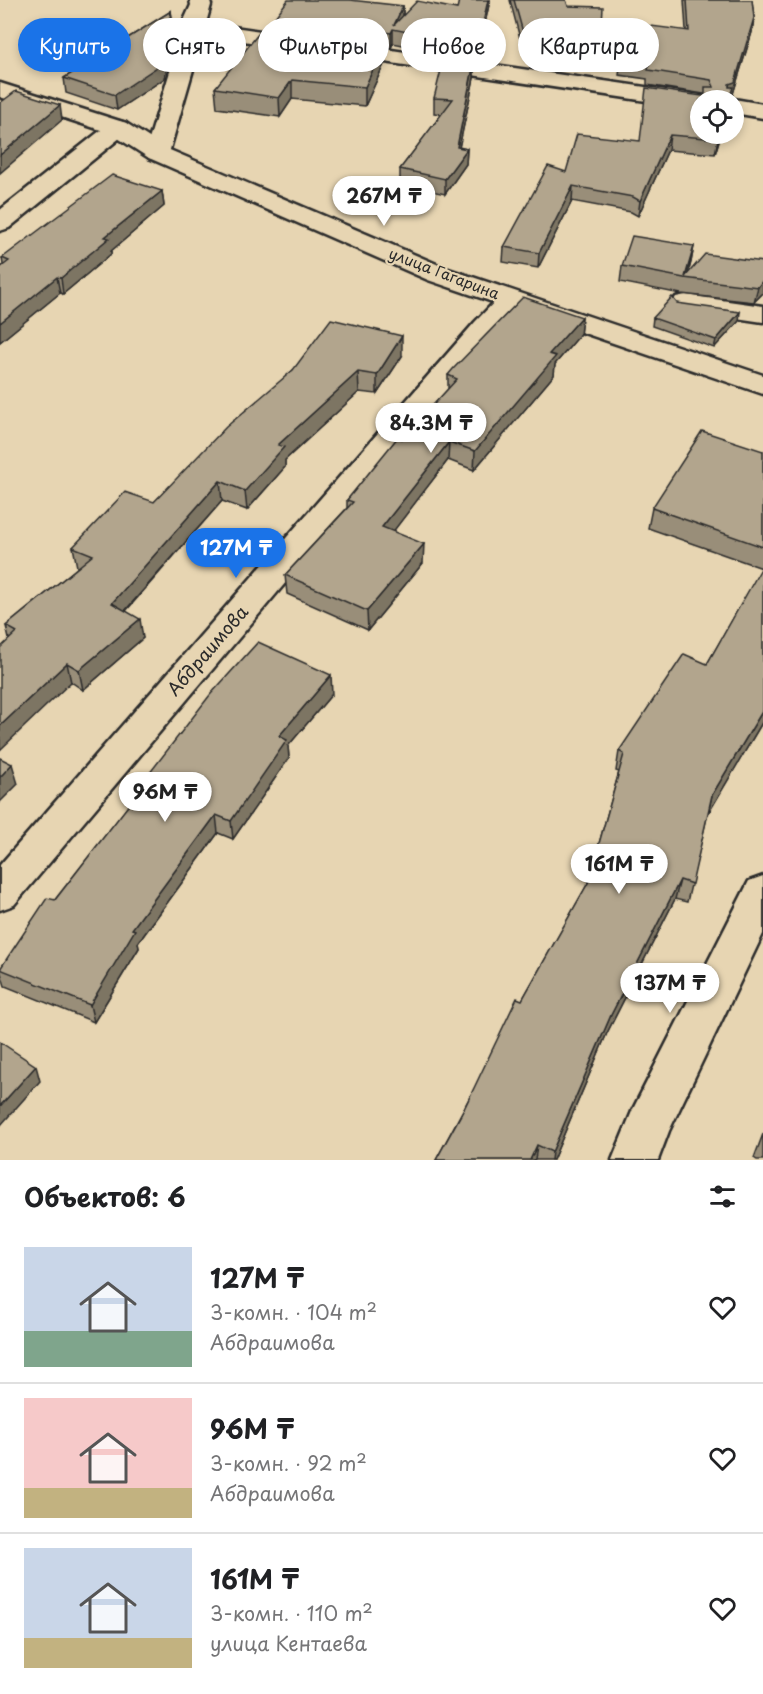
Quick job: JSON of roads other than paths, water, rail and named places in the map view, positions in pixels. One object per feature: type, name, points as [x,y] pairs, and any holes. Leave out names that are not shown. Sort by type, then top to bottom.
[{"type":"street","points":[[197,18],[207,2]]},
{"type":"street","points":[[246,35],[690,101]]},
{"type":"street","points":[[157,153],[180,72]]},
{"type":"street","name":"улица Гагарина","points":[[0,90],[118,128],[157,153],[437,274],[763,385]]},
{"type":"street","points":[[744,108],[763,111]]},
{"type":"street","points":[[0,223],[118,128]]},
{"type":"street","name":"Абдраимова","points":[[0,893],[478,337],[512,301]]},
{"type":"street","points":[[686,303],[763,314]]},
{"type":"street","points":[[635,1160],[654,1114],[763,893]]}]
